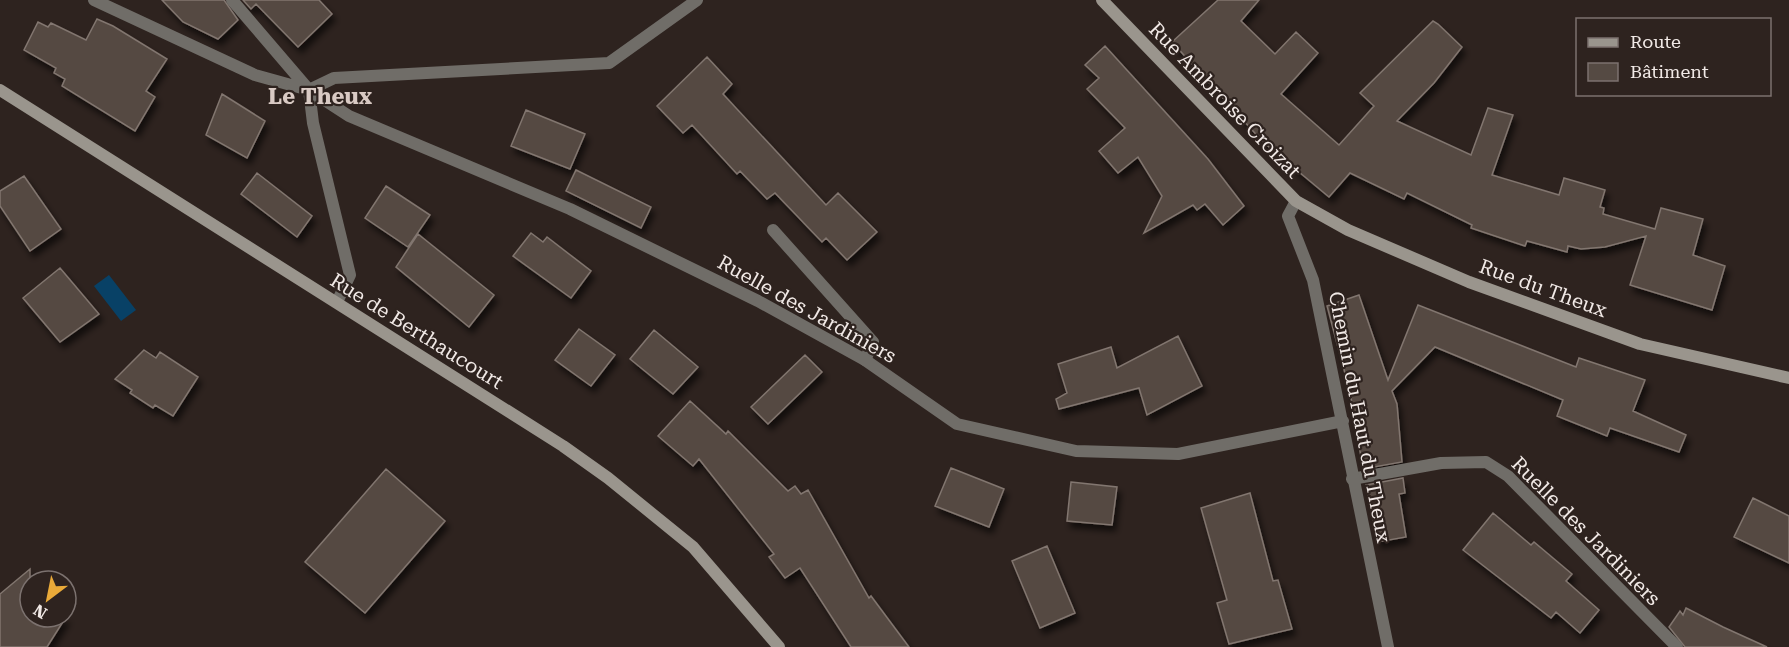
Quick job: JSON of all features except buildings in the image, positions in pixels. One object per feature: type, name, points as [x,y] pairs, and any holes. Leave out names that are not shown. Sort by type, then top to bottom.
[{"type":"main road","name":"Rue Ambroise Croizat","points":[[1102,0],[1296,201]]},
{"type":"main road","name":"Rue de Berthaucourt","points":[[0,90],[563,446],[608,478],[693,547],[780,647]]},
{"type":"main road","name":"Rue du Theux","points":[[1296,201],[1348,230],[1479,286],[1640,344],[1789,378]]},
{"type":"street","points":[[94,0],[255,75],[309,90],[334,78],[609,63],[697,0]]},
{"type":"street","points":[[232,0],[309,90],[313,123],[350,275],[337,302]]},
{"type":"street","name":"Ruelle des Jardiniers","points":[[309,90],[349,116],[570,209],[758,301],[865,360],[957,424],[1076,451],[1178,454],[1344,421]]},
{"type":"street","name":"Chemin du Haut du Theux","points":[[1296,201],[1288,216],[1313,280],[1344,421],[1352,479],[1388,647]]},
{"type":"street","points":[[773,230],[873,342],[865,360]]},
{"type":"street","name":"Ruelle des Jardiniers","points":[[1352,479],[1441,463],[1486,462],[1508,476],[1677,647]]},
{"type":"water","points":[[109,275],[136,310],[121,321],[94,286]]},
{"type":"district","name":"Le Theux","points":[[320,96]]}]
